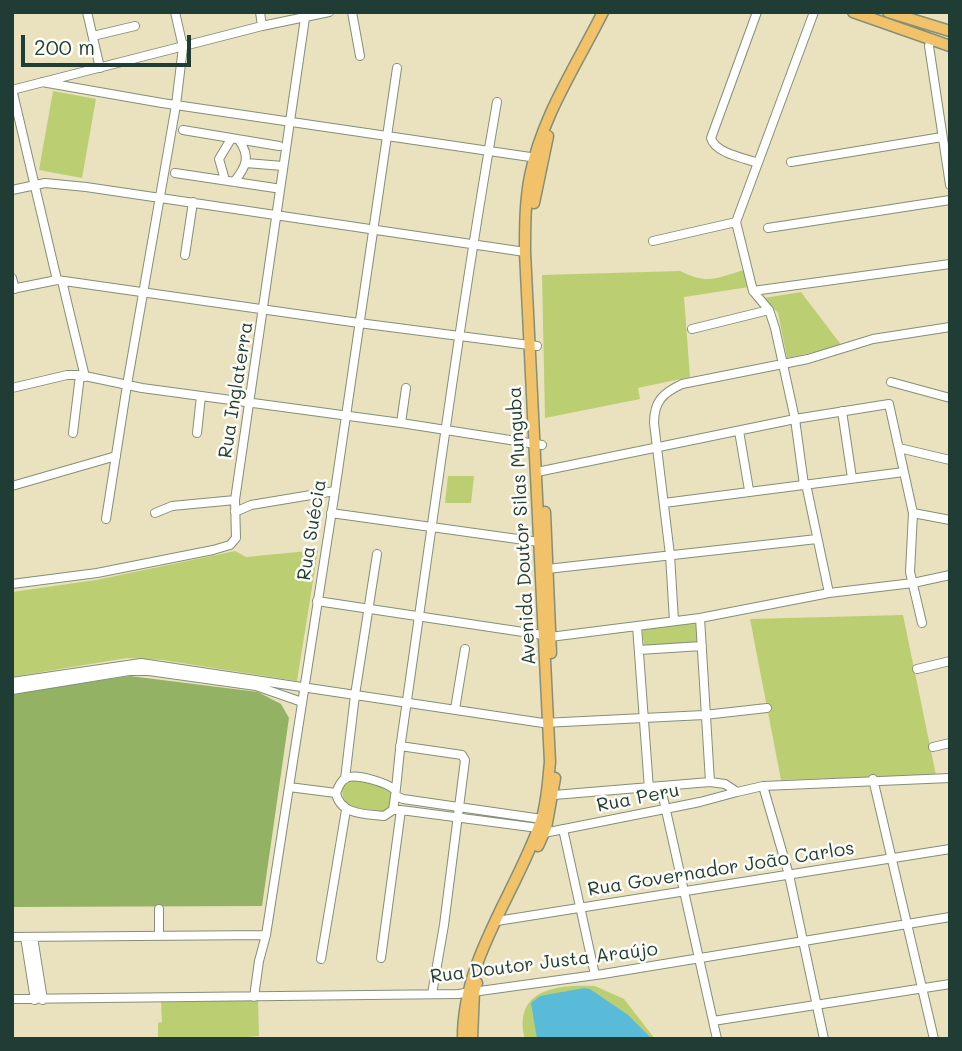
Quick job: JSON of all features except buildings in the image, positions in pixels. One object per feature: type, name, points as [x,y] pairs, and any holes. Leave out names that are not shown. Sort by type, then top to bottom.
[{"type":"main road","name":"Avenida Doutor Silas Munguba","points":[[534,346],[525,252],[527,203],[555,100],[603,12]]},
{"type":"main road","name":"Avenida Doutor Silas Munguba","points":[[547,636],[548,569],[540,472],[531,239],[538,158],[562,103],[610,12]]},
{"type":"main road","points":[[853,12],[950,46]]},
{"type":"main road","points":[[888,12],[950,31]]},
{"type":"main road","points":[[931,39],[950,36]]},
{"type":"main road","name":"Avenida Doutor Silas Munguba","points":[[463,1039],[471,992],[554,795],[547,636],[539,542],[540,472]]},
{"type":"main road","name":"Avenida Doutor Silas Munguba","points":[[541,827],[550,762],[552,722]]},
{"type":"main road","name":"Avenida Doutor Silas Munguba","points":[[471,992],[472,1039]]},
{"type":"street","points":[[87,12],[100,68]]},
{"type":"street","points":[[106,519],[176,105],[183,47],[175,12]]},
{"type":"street","points":[[260,12],[262,26]]},
{"type":"street","points":[[73,433],[83,376],[12,89],[58,81],[262,26],[329,12]]},
{"type":"street","points":[[352,12],[360,55]]},
{"type":"street","points":[[757,12],[711,142],[718,148],[758,163]]},
{"type":"street","points":[[814,12],[736,222],[754,290],[769,310],[784,364],[805,484],[829,593]]},
{"type":"street","name":"Rua Inglaterra","points":[[12,584],[109,571],[230,545],[237,533],[235,500],[305,18]]},
{"type":"street","points":[[93,36],[135,26]]},
{"type":"street","points":[[931,39],[929,46],[950,185]]},
{"type":"street","name":"Rua Suécia","points":[[254,997],[335,491],[397,68]]},
{"type":"street","points":[[58,81],[176,105],[538,158]]},
{"type":"street","points":[[381,958],[397,810],[395,793],[400,746],[473,244],[497,102]]},
{"type":"street","points":[[941,125],[950,121]]},
{"type":"street","points":[[183,130],[279,146]]},
{"type":"street","points":[[791,162],[943,137]]},
{"type":"street","points":[[230,181],[242,173],[247,156],[235,139]]},
{"type":"street","points":[[230,181],[219,159],[235,139]]},
{"type":"street","points":[[246,163],[284,166]]},
{"type":"street","points":[[175,173],[275,188]]},
{"type":"street","points":[[12,190],[34,184],[86,187],[525,252]]},
{"type":"street","points":[[768,228],[950,200]]},
{"type":"street","points":[[184,255],[193,202]]},
{"type":"street","points":[[653,241],[736,222]]},
{"type":"street","points":[[754,290],[803,286],[950,264]]},
{"type":"street","points":[[12,278],[14,289],[60,280],[534,346]]},
{"type":"street","points":[[692,329],[769,310]]},
{"type":"street","points":[[674,621],[670,555],[654,423],[656,403],[668,390],[682,384],[819,356],[873,339],[950,327]]},
{"type":"street","points":[[12,387],[67,375],[83,376],[127,385],[539,445]]},
{"type":"street","points":[[891,382],[950,398]]},
{"type":"street","points":[[401,424],[406,388]]},
{"type":"street","points":[[197,433],[201,396]]},
{"type":"street","points":[[540,472],[795,419],[889,404],[913,513],[910,562],[922,623]]},
{"type":"street","points":[[842,411],[852,478]]},
{"type":"street","points":[[739,431],[749,490]]},
{"type":"street","points":[[899,449],[950,460]]},
{"type":"street","points":[[12,486],[116,456]]},
{"type":"street","points":[[664,503],[904,472]]},
{"type":"street","points":[[235,512],[251,505],[335,491]]},
{"type":"street","points":[[155,513],[172,506],[235,500]]},
{"type":"street","points":[[331,513],[539,542]]},
{"type":"street","points":[[913,513],[950,520]]},
{"type":"street","points":[[548,569],[817,539]]},
{"type":"street","points":[[321,959],[346,810],[339,803],[336,793],[345,779],[377,554]]},
{"type":"street","points":[[317,601],[547,636],[700,618],[829,593],[913,583],[950,575]]},
{"type":"street","points":[[907,609],[918,606]]},
{"type":"street","points":[[700,618],[710,782]]},
{"type":"street","points":[[636,626],[649,789]]},
{"type":"street","points":[[639,650],[702,646]]},
{"type":"street","points":[[455,709],[465,649]]},
{"type":"street","points":[[917,669],[950,661]]},
{"type":"street","points":[[12,690],[46,680],[141,663],[552,722],[704,715],[767,708]]},
{"type":"street","points":[[12,682],[149,671],[256,686],[302,702]]},
{"type":"street","points":[[283,695],[288,695],[291,690],[285,682]]},
{"type":"street","points":[[933,747],[950,743]]},
{"type":"street","points":[[400,746],[462,755],[465,760],[444,925],[432,994]]},
{"type":"street","name":"Rua Peru","points":[[345,779],[382,782],[403,799],[458,812],[563,829],[763,786],[873,779],[950,778]]},
{"type":"street","points":[[873,779],[934,1039]]},
{"type":"street","points":[[554,795],[710,782],[725,784],[737,792]]},
{"type":"street","points":[[763,786],[789,875],[824,1039]]},
{"type":"street","points":[[289,787],[336,793]]},
{"type":"street","points":[[661,788],[717,1039]]},
{"type":"street","name":"Rua Peru","points":[[346,810],[384,816],[397,810],[458,812]]},
{"type":"street","points":[[563,829],[595,975]]},
{"type":"street","name":"Rua Governador João Carlos","points":[[500,920],[950,849]]},
{"type":"street","points":[[159,909],[159,936]]},
{"type":"street","name":"Rua Doutor Justa Araújo","points":[[12,999],[471,992],[595,975],[950,917]]},
{"type":"street","points":[[12,937],[266,935]]},
{"type":"street","points":[[29,937],[39,1000]]},
{"type":"street","points":[[713,1021],[950,984]]},
{"type":"green space","points":[[53,91],[96,99],[82,178],[39,170]]},
{"type":"green space","points":[[744,270],[749,287],[684,297],[690,377],[638,388],[640,399],[545,418],[542,275],[680,271],[705,279],[719,278]]},
{"type":"green space","points":[[801,292],[842,346],[787,358],[778,313],[764,298]]},
{"type":"green space","points":[[448,476],[474,476],[471,503],[445,503]]},
{"type":"green space","points":[[318,550],[297,681],[162,660],[127,658],[12,677],[12,592],[96,580],[235,551],[246,557]]},
{"type":"green space","points":[[903,615],[936,775],[781,780],[750,619]]},
{"type":"green space","points":[[694,622],[697,625],[699,642],[696,644],[647,647],[644,644],[642,631],[645,628]]},
{"type":"green space","points":[[130,676],[258,692],[281,704],[289,718],[262,906],[12,907],[12,694]]},
{"type":"green space","points":[[357,780],[388,787],[393,798],[390,806],[383,811],[373,812],[361,810],[346,802],[342,788],[348,782]]},
{"type":"green space","points":[[567,986],[595,986],[624,999],[655,1039],[525,1039],[525,1009],[541,993]]},
{"type":"green space","points":[[258,1000],[259,1036],[247,1039],[158,1039],[158,1023],[162,1022],[161,1002]]},
{"type":"water","points":[[590,989],[628,1015],[652,1039],[537,1039],[531,1003],[540,996]]}]
